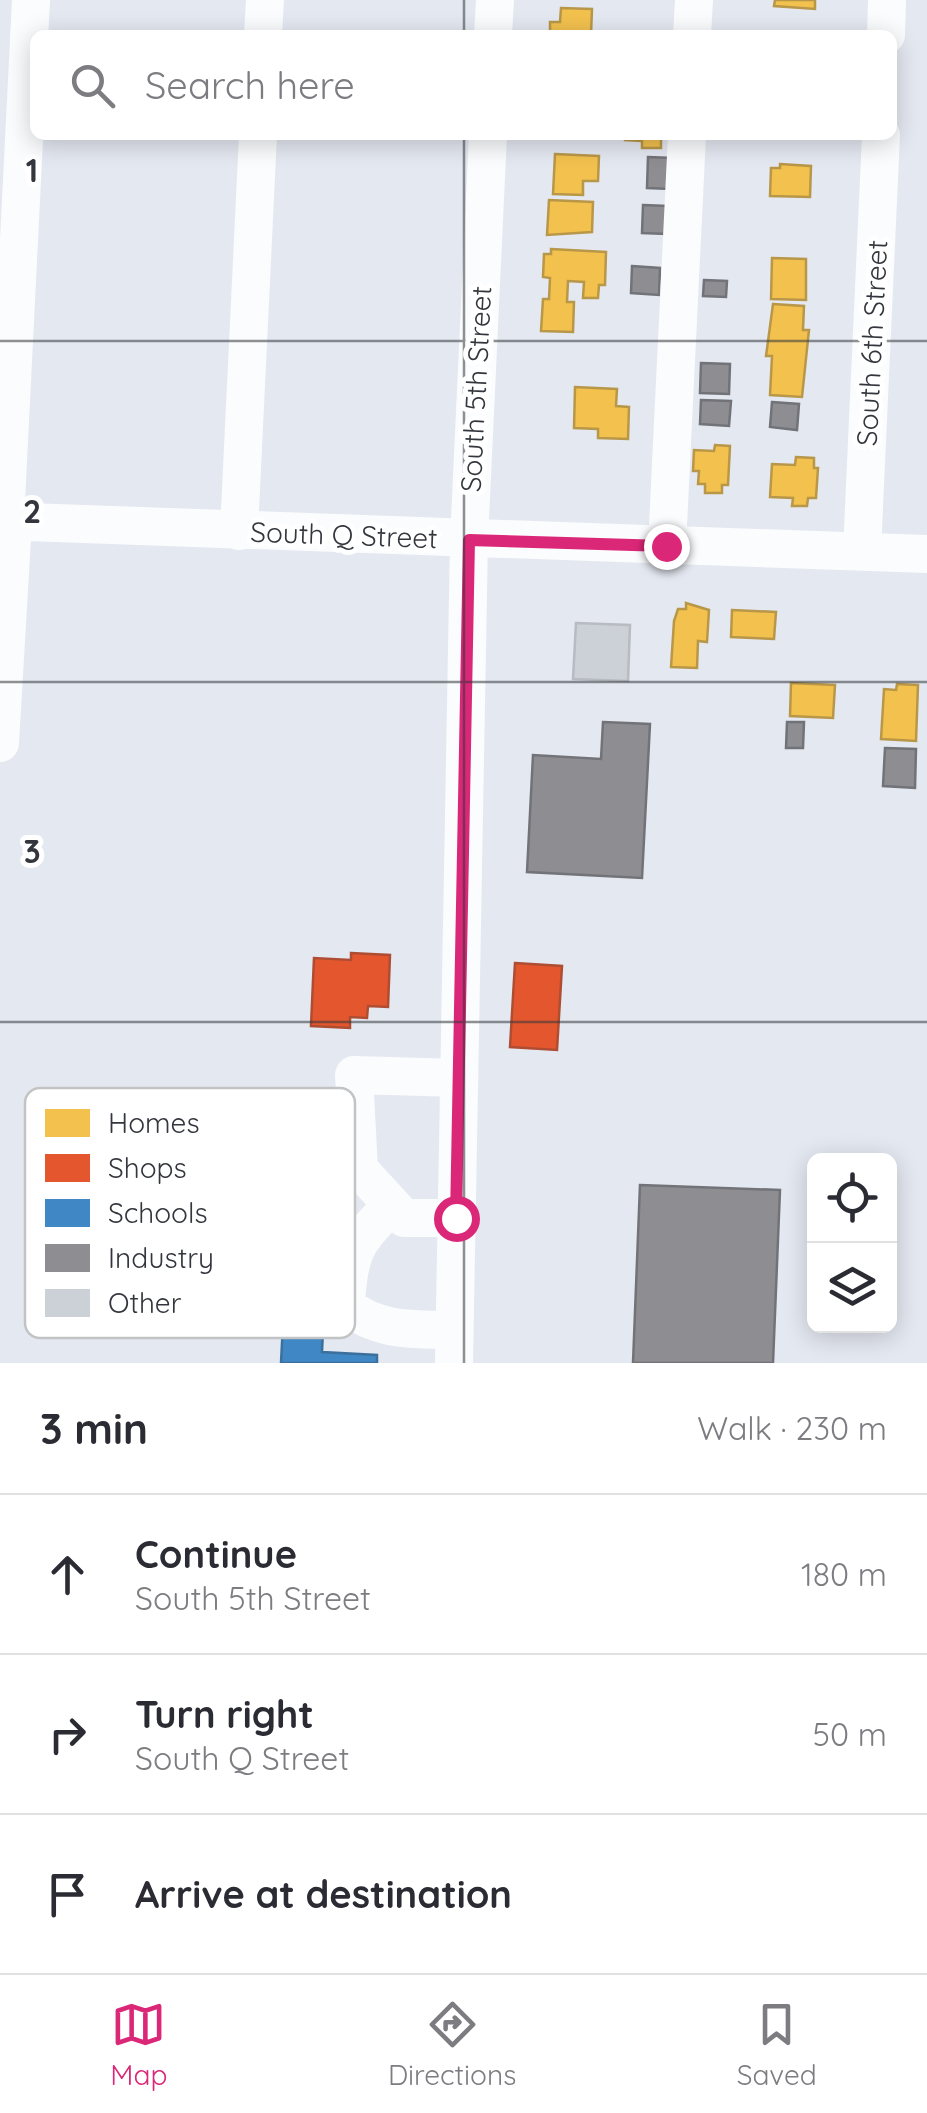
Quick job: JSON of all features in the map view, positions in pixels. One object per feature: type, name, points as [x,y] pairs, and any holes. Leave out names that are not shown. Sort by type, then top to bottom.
[{"type":"street","points":[[0,743],[6,522],[31,0]]},
{"type":"street","points":[[264,30],[265,0]]},
{"type":"street","points":[[493,30],[495,0]]},
{"type":"street","points":[[692,30],[694,0]]},
{"type":"street","points":[[886,30],[887,0]]},
{"type":"street","points":[[239,531],[258,140]]},
{"type":"street","name":"South 5th Street","points":[[454,1346],[469,540],[488,140]]},
{"type":"street","points":[[666,546],[687,140]]},
{"type":"street","name":"South 6th Street","points":[[862,551],[881,140]]},
{"type":"street","name":"South Q Street","points":[[6,522],[927,554]]},
{"type":"street","points":[[355,1088],[354,1075],[458,1078]]},
{"type":"street","points":[[355,1094],[359,1169],[404,1218],[456,1218]]},
{"type":"street","points":[[355,1248],[360,1237],[392,1206]]},
{"type":"street","points":[[355,1313],[366,1321],[454,1346]]},
{"type":"building: Homes","points":[[775,0],[815,0],[815,9],[774,6]]},
{"type":"building: Homes","points":[[561,8],[592,9],[591,30],[550,30],[550,22],[560,22]]},
{"type":"building: Homes","points":[[625,140],[661,140],[661,148],[642,148],[642,141]]},
{"type":"building: Homes","points":[[555,154],[599,156],[598,181],[583,181],[583,195],[553,194]]},
{"type":"building: Homes","points":[[780,164],[811,166],[810,197],[770,196],[771,168],[780,168]]},
{"type":"building: Homes","points":[[549,200],[593,202],[592,232],[547,235]]},
{"type":"building: Homes","points":[[551,249],[606,252],[605,285],[599,285],[598,298],[583,298],[584,282],[568,281],[567,302],[574,302],[573,332],[541,331],[543,299],[549,299],[550,278],[543,277],[544,254],[551,254]]},
{"type":"building: Homes","points":[[772,258],[806,259],[806,300],[771,299]]},
{"type":"building: Homes","points":[[773,304],[804,306],[803,330],[809,330],[802,397],[770,395],[772,356],[766,356]]},
{"type":"building: Homes","points":[[575,387],[617,389],[616,406],[629,407],[628,439],[598,438],[598,429],[574,428]]},
{"type":"building: Homes","points":[[715,445],[730,446],[728,485],[722,485],[722,493],[705,493],[705,484],[698,484],[699,471],[693,471],[694,450],[714,451]]},
{"type":"building: Homes","points":[[796,457],[814,458],[814,468],[818,468],[816,498],[808,498],[807,506],[792,506],[793,498],[770,497],[772,464],[795,465]]},
{"type":"building: Homes","points":[[686,603],[709,610],[707,642],[698,641],[697,668],[671,667],[674,621],[678,609],[686,609]]},
{"type":"building: Homes","points":[[732,610],[776,612],[774,639],[731,637]]},
{"type":"building: Homes","points":[[791,683],[835,685],[833,718],[790,716]]},
{"type":"building: Homes","points":[[897,684],[918,685],[916,741],[881,739],[884,689],[896,690]]},
{"type":"building: Shops","points":[[351,953],[390,955],[388,1007],[368,1006],[367,1018],[350,1017],[350,1028],[311,1026],[314,958],[351,960]]},
{"type":"building: Shops","points":[[515,963],[562,966],[557,1050],[510,1047]]},
{"type":"building: Schools","points":[[282,1338],[323,1338],[322,1352],[377,1355],[377,1363],[281,1363]]},
{"type":"building: Industry","points":[[648,157],[673,158],[671,189],[647,188]]},
{"type":"building: Industry","points":[[643,205],[668,206],[667,234],[642,233]]},
{"type":"building: Industry","points":[[632,266],[660,268],[659,295],[631,293]]},
{"type":"building: Industry","points":[[704,280],[727,281],[726,297],[703,296]]},
{"type":"building: Industry","points":[[701,363],[730,364],[729,394],[700,393]]},
{"type":"building: Industry","points":[[701,400],[731,401],[729,426],[700,424]]},
{"type":"building: Industry","points":[[772,402],[799,404],[797,430],[770,427]]},
{"type":"building: Industry","points":[[603,722],[650,724],[642,878],[527,872],[533,755],[601,759]]},
{"type":"building: Industry","points":[[787,722],[804,722],[803,748],[786,748]]},
{"type":"building: Industry","points":[[885,748],[916,749],[915,788],[883,786]]},
{"type":"building: Industry","points":[[640,1185],[780,1190],[773,1363],[633,1363]]},
{"type":"building: Other","points":[[576,623],[630,625],[628,681],[573,679]]},
{"type":"route","points":[[456,1218],[469,540],[666,546]]}]
